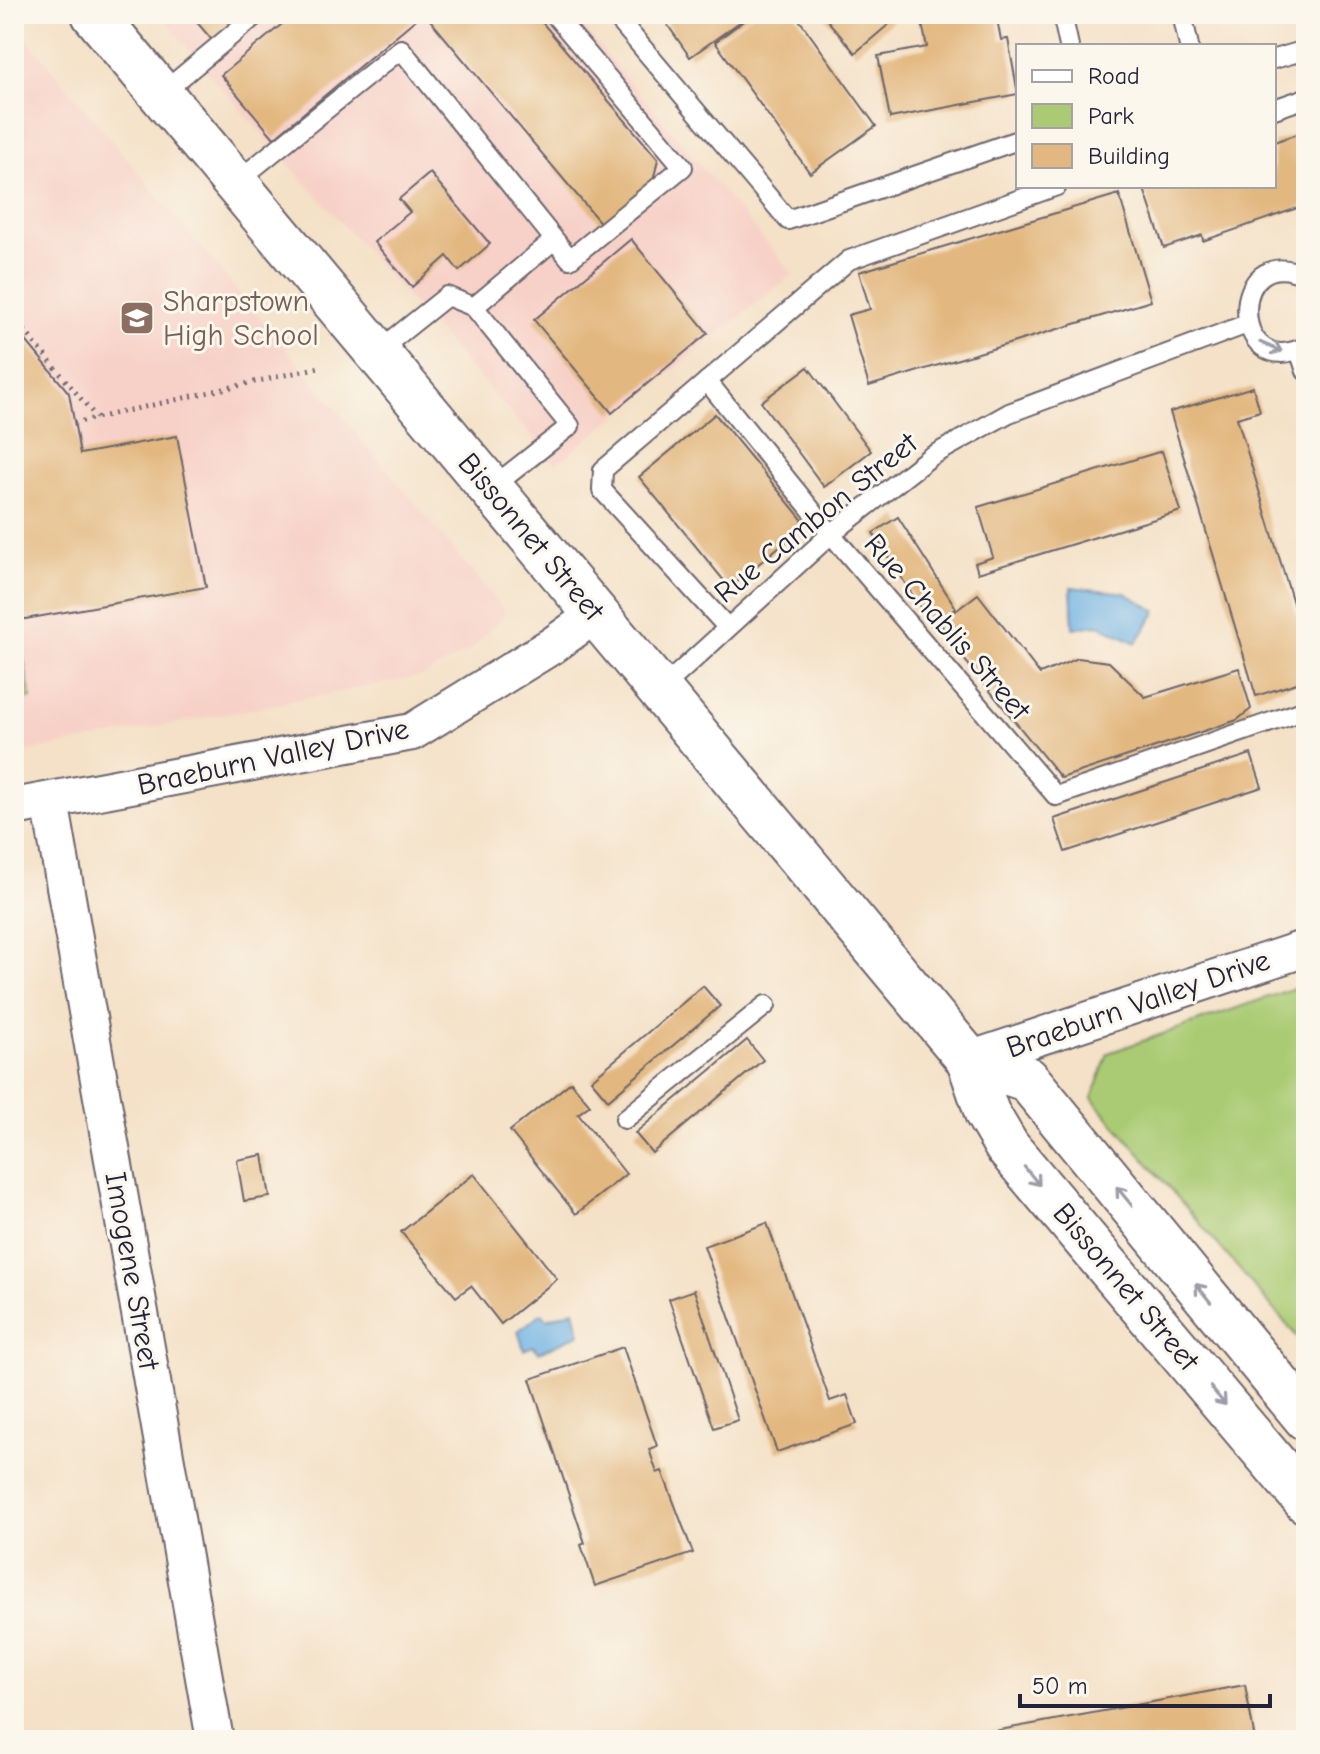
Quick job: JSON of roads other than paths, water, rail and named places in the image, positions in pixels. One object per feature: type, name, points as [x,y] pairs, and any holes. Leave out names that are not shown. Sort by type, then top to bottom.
[{"type":"main road","name":"Bissonnet Street","points":[[94,14],[969,1060],[987,1113],[1007,1147],[1303,1490]]},
{"type":"main road","name":"Bissonnet Street","points":[[969,1060],[1027,1079],[1306,1418]]},
{"type":"street","name":"Braeburn Valley Drive","points":[[14,807],[412,732],[553,645],[596,614]]},
{"type":"street","name":"Imogene Street","points":[[50,801],[215,1740]]},
{"type":"street","name":"Braeburn Valley Drive","points":[[969,1060],[1306,948]]},
{"type":"lane","points":[[161,94],[257,14]]},
{"type":"lane","points":[[235,183],[401,49],[570,259],[683,167],[554,14]]},
{"type":"lane","points":[[614,14],[788,220],[1016,141]]},
{"type":"lane","points":[[1062,14],[1069,44]]},
{"type":"lane","points":[[1182,14],[1189,44]]},
{"type":"lane","points":[[1276,58],[1306,50]]},
{"type":"lane","points":[[1276,108],[1306,98]]},
{"type":"lane","points":[[727,627],[602,490],[603,470],[849,260],[1051,188]]},
{"type":"lane","points":[[474,307],[554,240]]},
{"type":"lane","points":[[1306,276],[1285,270],[1261,279],[1246,299],[1247,324],[1253,336],[1273,351],[1302,348],[1306,371]]},
{"type":"lane","points":[[376,352],[447,296],[474,307],[570,426],[490,489]]},
{"type":"lane","name":"Rue Cambon Street","points":[[659,691],[831,534],[930,457],[1009,413],[1247,324]]},
{"type":"lane","name":"Rue Chablis Street","points":[[707,381],[831,534],[1056,796],[1306,710]]},
{"type":"lane","points":[[625,1119],[766,1005]]},
{"type":"water","points":[[1071,587],[1125,593],[1157,611],[1136,643],[1099,625],[1073,628]]},
{"type":"water","points":[[574,1310],[580,1334],[539,1352],[533,1346],[524,1350],[518,1331],[542,1313],[547,1319]]},
{"type":"place","name":"Sharpstown High School","points":[[137,318]]}]
